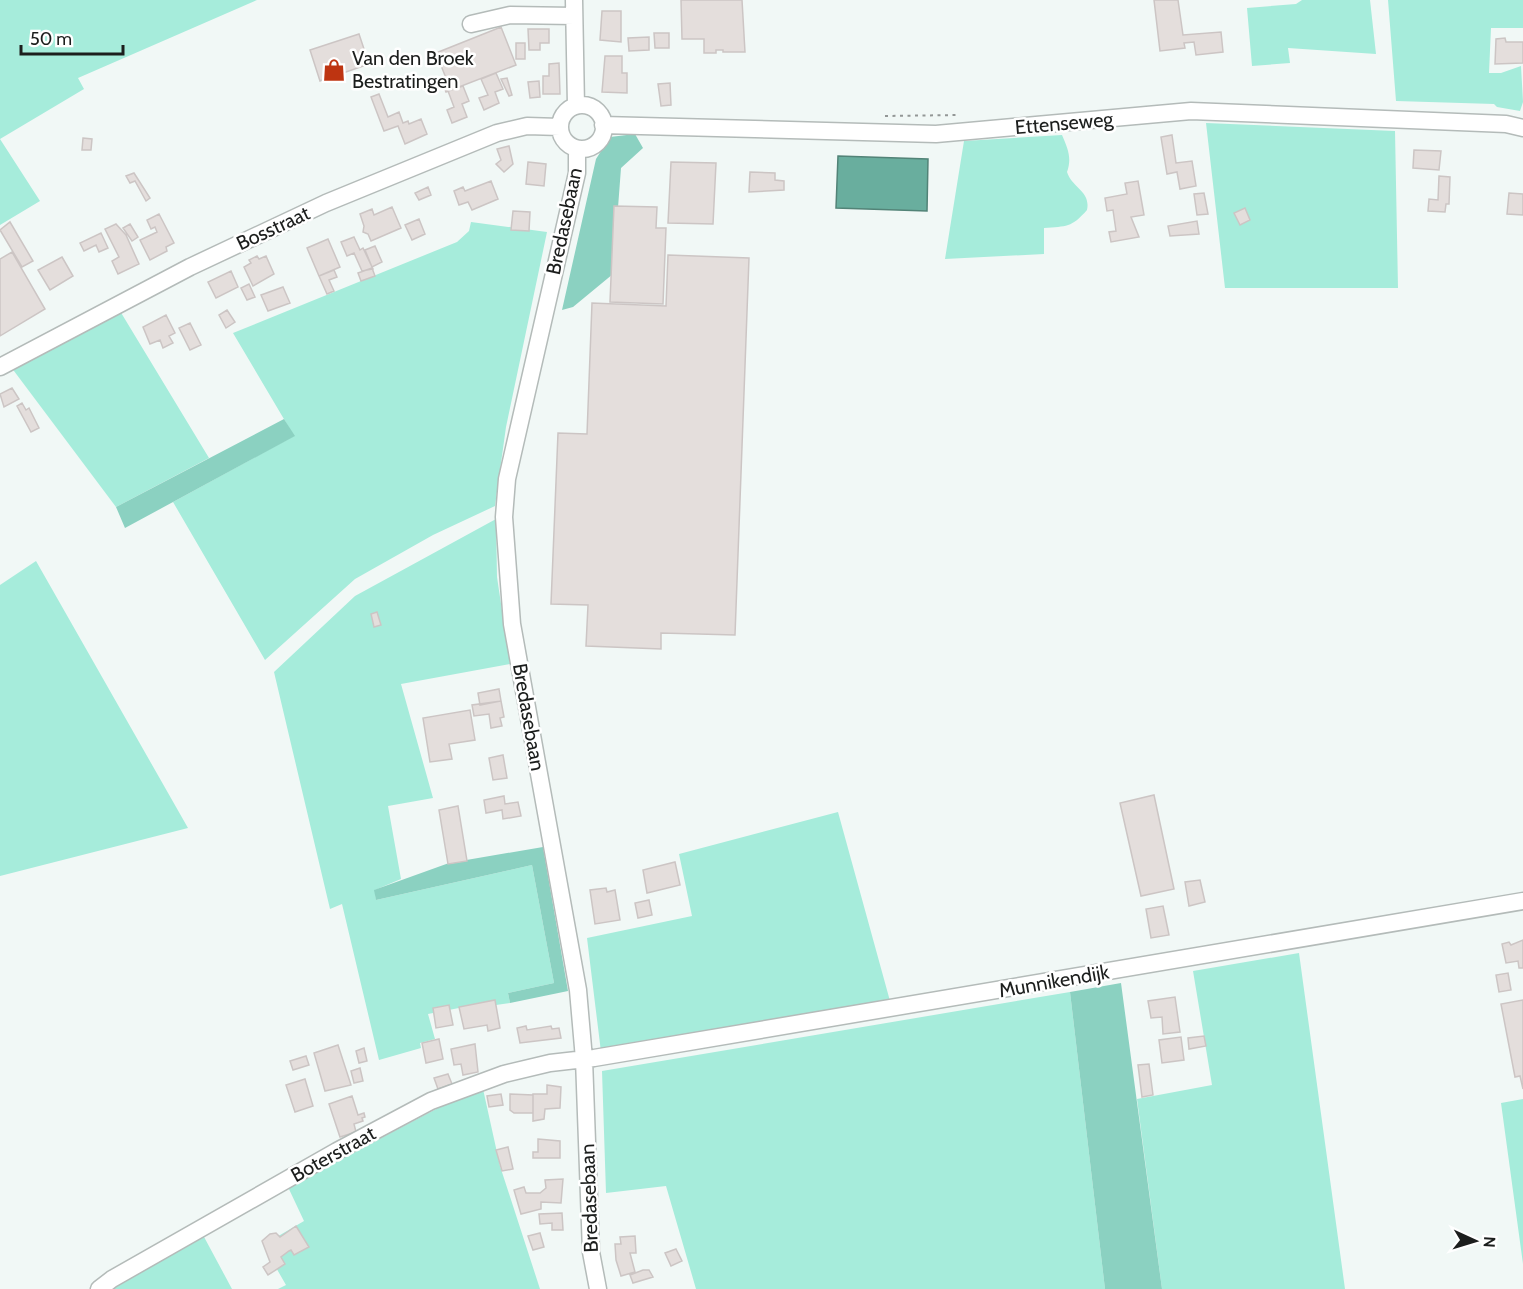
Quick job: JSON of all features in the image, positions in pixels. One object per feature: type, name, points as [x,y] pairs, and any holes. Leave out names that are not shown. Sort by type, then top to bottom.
[{"type":"street","points":[[471,24],[510,15],[574,8],[576,106]]},
{"type":"street","points":[[576,106],[593,109],[600,115],[603,125],[597,142],[590,148],[577,149],[562,137],[560,127],[562,118],[576,106]]},
{"type":"street","name":"Ettenseweg","points":[[603,125],[936,134],[1191,111],[1506,124],[1523,128]]},
{"type":"street","name":"Bosstraat","points":[[0,367],[190,267],[326,203],[497,133],[527,126],[560,127]]},
{"type":"street","name":"Bredasebaan","points":[[577,149],[578,173],[507,479],[504,517],[512,624],[578,990],[584,1059],[591,1252],[598,1289]]},
{"type":"street","name":"Munnikendijk","points":[[584,1059],[1523,901]]},
{"type":"street","name":"Boterstraat","points":[[99,1289],[112,1278],[431,1101],[504,1074],[550,1063],[584,1059]]},
{"type":"shaded area","points":[[0,0],[257,0],[78,78],[84,89],[0,139]]},
{"type":"shaded area","points":[[1302,0],[1370,0],[1376,54],[1288,48],[1290,63],[1252,66],[1247,8],[1296,4]]},
{"type":"shaded area","points":[[1388,0],[1523,0],[1523,28],[1491,28],[1489,73],[1501,73],[1521,66],[1523,102],[1520,111],[1497,107],[1494,104],[1396,101]]},
{"type":"shaded area","points":[[1206,123],[1395,131],[1398,288],[1225,288]]},
{"type":"shaded area","points":[[635,134],[643,148],[621,168],[613,274],[573,307],[562,310],[596,159],[610,137]]},
{"type":"shaded area","points":[[1062,135],[1069,154],[1067,172],[1086,198],[1087,210],[1082,216],[1068,225],[1044,228],[1044,254],[945,259],[964,141]]},
{"type":"shaded area","points":[[0,139],[40,201],[0,225]]},
{"type":"shaded area","points":[[838,156],[928,159],[927,211],[836,208]]},
{"type":"shaded area","points":[[471,222],[547,232],[506,427],[495,506],[433,535],[355,579],[265,660],[173,502],[294,436],[233,333],[457,242],[469,231]]},
{"type":"shaded area","points":[[120,311],[209,458],[116,507],[11,367]]},
{"type":"shaded area","points":[[284,419],[295,436],[125,528],[116,507]]},
{"type":"shaded area","points":[[496,519],[497,577],[510,664],[401,684],[433,798],[388,806],[401,879],[375,890],[376,900],[532,865],[554,983],[508,993],[510,1003],[496,1005],[495,1001],[428,1014],[435,1039],[420,1043],[421,1048],[379,1060],[342,904],[330,909],[274,672],[355,596]]},
{"type":"shaded area","points":[[36,561],[188,828],[0,876],[0,585]]},
{"type":"shaded area","points":[[838,812],[890,1001],[601,1052],[587,938],[692,916],[679,854]]},
{"type":"shaded area","points":[[543,847],[568,991],[510,1003],[508,993],[554,983],[532,865],[376,900],[374,890],[449,863]]},
{"type":"shaded area","points":[[1299,953],[1345,1289],[1162,1289],[1137,1099],[1212,1085],[1193,971]]},
{"type":"shaded area","points":[[1121,983],[1162,1289],[1105,1289],[1070,992]]},
{"type":"shaded area","points":[[1070,992],[1105,1289],[696,1289],[666,1186],[606,1193],[602,1071]]},
{"type":"shaded area","points":[[483,1089],[500,1166],[540,1289],[278,1289],[286,1285],[263,1245],[304,1221],[288,1187],[459,1097]]},
{"type":"shaded area","points":[[1523,1099],[1523,1264],[1501,1103]]},
{"type":"shaded area","points":[[203,1235],[232,1289],[110,1289]]},
{"type":"building","points":[[681,0],[742,0],[745,52],[716,50],[716,53],[704,53],[704,39],[682,39]]},
{"type":"building","points":[[1154,0],[1178,0],[1183,35],[1221,32],[1223,52],[1196,55],[1194,42],[1184,43],[1185,48],[1160,51]]},
{"type":"building","points":[[602,11],[621,11],[621,42],[600,40]]},
{"type":"building","points":[[501,27],[516,65],[446,92],[441,80],[446,78],[436,53]]},
{"type":"building","points":[[528,29],[549,29],[549,43],[540,43],[540,50],[529,50]]},
{"type":"building","points":[[654,33],[669,33],[669,48],[655,48]]},
{"type":"building","points":[[359,34],[369,64],[340,74],[339,79],[334,81],[330,77],[320,81],[310,50]]},
{"type":"building","points":[[649,37],[649,50],[629,51],[628,38]]},
{"type":"building","points":[[1505,38],[1506,42],[1523,42],[1523,63],[1495,64],[1496,39]]},
{"type":"building","points":[[516,43],[525,43],[525,59],[516,59]]},
{"type":"building","points":[[605,56],[622,56],[622,73],[627,73],[627,93],[602,92]]},
{"type":"building","points":[[559,63],[560,94],[543,94],[543,76],[549,76],[549,64]]},
{"type":"building","points":[[496,73],[503,89],[495,92],[499,103],[484,110],[479,98],[488,95],[481,79]]},
{"type":"building","points":[[507,78],[512,95],[509,96],[501,79]]},
{"type":"building","points":[[539,81],[540,97],[530,98],[528,82]]},
{"type":"building","points":[[670,83],[671,105],[661,106],[658,84]]},
{"type":"building","points":[[463,86],[469,101],[462,104],[467,117],[452,123],[447,110],[454,107],[448,91]]},
{"type":"building","points":[[379,94],[388,117],[399,112],[403,123],[408,121],[409,124],[421,119],[427,134],[405,144],[398,126],[384,131],[371,97]]},
{"type":"building","points":[[1172,135],[1176,163],[1192,161],[1196,186],[1180,189],[1177,172],[1167,174],[1161,137]]},
{"type":"building","points":[[83,138],[92,139],[91,150],[82,150]]},
{"type":"building","points":[[509,146],[513,164],[504,172],[496,164],[501,160],[497,149]]},
{"type":"building","points":[[1414,150],[1441,151],[1439,170],[1413,168]]},
{"type":"building","points":[[528,162],[546,164],[544,186],[526,184]]},
{"type":"building","points":[[671,162],[716,163],[713,224],[668,223]]},
{"type":"building","points":[[750,172],[775,173],[775,180],[784,181],[784,190],[749,192]]},
{"type":"building","points":[[134,173],[150,198],[146,201],[135,181],[130,183],[126,176]]},
{"type":"building","points":[[1439,176],[1450,177],[1449,204],[1446,204],[1445,212],[1428,211],[1429,199],[1438,200]]},
{"type":"building","points":[[491,181],[498,199],[472,210],[468,202],[459,205],[454,191],[463,187],[465,191]]},
{"type":"building","points":[[1138,181],[1144,215],[1131,217],[1139,237],[1111,242],[1109,232],[1116,231],[1113,210],[1107,211],[1105,198],[1127,194],[1125,183]]},
{"type":"building","points":[[428,187],[431,195],[419,200],[415,193]]},
{"type":"building","points":[[1204,193],[1208,214],[1197,215],[1194,194]]},
{"type":"building","points":[[1509,193],[1523,194],[1523,215],[1507,214]]},
{"type":"building","points":[[614,206],[657,207],[656,228],[666,228],[663,304],[610,302]]},
{"type":"building","points":[[392,207],[401,228],[371,241],[368,234],[363,232],[364,226],[360,214],[372,209],[374,215]]},
{"type":"building","points":[[1245,208],[1250,220],[1240,225],[1234,213]]},
{"type":"building","points":[[513,211],[530,212],[529,231],[511,230]]},
{"type":"building","points":[[159,214],[174,243],[166,247],[167,251],[150,260],[140,240],[157,232],[155,227],[151,229],[147,220]]},
{"type":"building","points":[[419,219],[425,234],[412,240],[405,225]]},
{"type":"building","points":[[1197,221],[1199,234],[1170,236],[1168,226]]},
{"type":"building","points":[[10,222],[33,261],[22,267],[0,230]]},
{"type":"building","points":[[116,224],[126,235],[139,264],[118,274],[112,261],[119,257],[105,229]]},
{"type":"building","points":[[130,224],[138,237],[132,241],[123,228]]},
{"type":"building","points":[[101,233],[108,248],[99,252],[96,245],[84,251],[80,243]]},
{"type":"building","points":[[354,237],[360,250],[363,248],[373,269],[362,271],[354,253],[347,256],[341,242]]},
{"type":"building","points":[[328,239],[340,267],[319,276],[307,248]]},
{"type":"building","points":[[375,246],[382,262],[372,267],[365,250]]},
{"type":"building","points":[[12,252],[45,309],[0,336],[0,259]]},
{"type":"building","points":[[668,255],[749,258],[735,635],[661,633],[661,649],[586,646],[588,605],[551,604],[558,433],[587,434],[592,303],[666,306]]},
{"type":"building","points":[[257,256],[259,259],[266,256],[274,274],[253,286],[244,267],[251,263],[249,260]]},
{"type":"building","points":[[62,257],[73,276],[50,290],[38,270]]},
{"type":"building","points":[[372,268],[375,276],[361,281],[358,273]]},
{"type":"building","points":[[334,270],[337,277],[329,280],[334,291],[327,294],[319,276]]},
{"type":"building","points":[[231,271],[238,287],[216,298],[208,282]]},
{"type":"building","points":[[249,284],[255,297],[247,300],[241,288]]},
{"type":"building","points":[[283,287],[290,303],[268,311],[261,295]]},
{"type":"building","points":[[227,310],[235,322],[226,328],[219,315]]},
{"type":"building","points":[[166,315],[175,333],[169,336],[173,343],[163,348],[160,340],[150,344],[143,327]]},
{"type":"building","points":[[190,323],[201,345],[190,350],[179,328]]},
{"type":"building","points":[[12,388],[19,399],[4,407],[0,394]]},
{"type":"building","points":[[22,403],[26,410],[29,408],[39,428],[31,432],[17,406]]},
{"type":"building","points":[[377,612],[381,625],[374,627],[371,614]]},
{"type":"building","points":[[499,689],[501,701],[480,705],[478,693]]},
{"type":"building","points":[[501,701],[504,717],[500,718],[502,726],[491,728],[489,714],[474,716],[472,705]]},
{"type":"building","points":[[470,710],[475,740],[449,744],[452,759],[430,762],[423,718]]},
{"type":"building","points":[[503,755],[507,778],[493,780],[489,758]]},
{"type":"building","points":[[1154,795],[1174,889],[1141,896],[1120,803]]},
{"type":"building","points":[[504,796],[505,804],[518,802],[521,816],[503,819],[502,810],[486,813],[484,800]]},
{"type":"building","points":[[458,806],[467,861],[448,864],[439,810]]},
{"type":"building","points":[[675,862],[680,885],[647,893],[643,870]]},
{"type":"building","points":[[1200,880],[1205,902],[1189,906],[1185,882]]},
{"type":"building","points":[[606,888],[607,892],[615,890],[620,920],[595,924],[590,890]]},
{"type":"building","points":[[649,900],[652,915],[638,918],[635,903]]},
{"type":"building","points":[[1163,906],[1169,935],[1151,938],[1146,909]]},
{"type":"building","points":[[1523,940],[1523,968],[1519,968],[1518,961],[1506,963],[1502,944],[1509,942],[1511,945]]},
{"type":"building","points":[[1508,973],[1511,990],[1499,992],[1496,975]]},
{"type":"building","points":[[1175,997],[1180,1032],[1163,1034],[1162,1017],[1151,1018],[1148,1001]]},
{"type":"building","points":[[495,1000],[500,1028],[488,1031],[487,1025],[464,1029],[459,1007]]},
{"type":"building","points":[[1523,1000],[1523,1089],[1520,1076],[1515,1077],[1501,1004]]},
{"type":"building","points":[[449,1005],[453,1025],[436,1028],[433,1008]]},
{"type":"building","points":[[526,1026],[527,1030],[551,1026],[552,1029],[559,1028],[561,1038],[520,1043],[517,1028]]},
{"type":"building","points":[[1204,1036],[1206,1046],[1189,1049],[1188,1038]]},
{"type":"building","points":[[1181,1037],[1184,1060],[1162,1063],[1159,1040]]},
{"type":"building","points":[[439,1039],[443,1059],[426,1063],[422,1043]]},
{"type":"building","points":[[475,1044],[478,1072],[463,1075],[461,1064],[454,1065],[451,1049]]},
{"type":"building","points":[[338,1045],[351,1085],[325,1091],[314,1053]]},
{"type":"building","points":[[364,1048],[367,1061],[359,1063],[356,1051]]},
{"type":"building","points":[[306,1056],[309,1065],[293,1070],[290,1061]]},
{"type":"building","points":[[1149,1064],[1153,1095],[1142,1097],[1138,1065]]},
{"type":"building","points":[[360,1068],[363,1081],[354,1083],[351,1071]]},
{"type":"building","points":[[448,1074],[452,1084],[438,1089],[434,1078]]},
{"type":"building","points":[[305,1079],[313,1106],[295,1112],[286,1085]]},
{"type":"building","points":[[547,1085],[561,1087],[560,1108],[545,1109],[544,1119],[533,1121],[533,1094],[547,1094]]},
{"type":"building","points":[[501,1094],[503,1105],[489,1107],[487,1096]]},
{"type":"building","points":[[510,1094],[533,1095],[533,1113],[514,1113],[510,1110]]},
{"type":"building","points":[[352,1096],[358,1115],[364,1113],[365,1117],[362,1118],[363,1121],[354,1124],[356,1132],[340,1137],[329,1104]]},
{"type":"building","points":[[538,1139],[560,1141],[560,1158],[533,1158],[533,1152],[538,1152]]},
{"type":"building","points":[[508,1147],[513,1169],[502,1171],[496,1150]]},
{"type":"building","points":[[563,1179],[561,1203],[541,1202],[541,1209],[521,1214],[514,1190],[524,1187],[526,1193],[540,1193],[546,1188],[545,1180]]},
{"type":"building","points":[[562,1213],[563,1230],[552,1230],[552,1223],[540,1224],[539,1214]]},
{"type":"building","points":[[296,1226],[309,1247],[294,1255],[291,1250],[289,1251],[281,1257],[285,1264],[268,1275],[263,1267],[270,1262],[262,1241],[270,1234],[276,1233],[280,1237]]},
{"type":"building","points":[[540,1233],[544,1247],[533,1250],[528,1236]]},
{"type":"building","points":[[635,1236],[636,1253],[630,1253],[635,1272],[621,1276],[616,1260],[615,1244],[621,1244],[620,1237]]},
{"type":"building","points":[[676,1249],[682,1261],[671,1266],[665,1253]]},
{"type":"building","points":[[649,1270],[653,1277],[633,1283],[630,1275]]},
{"type":"place","name":"Van den Broek Bestratingen","points":[[334,70]]}]
